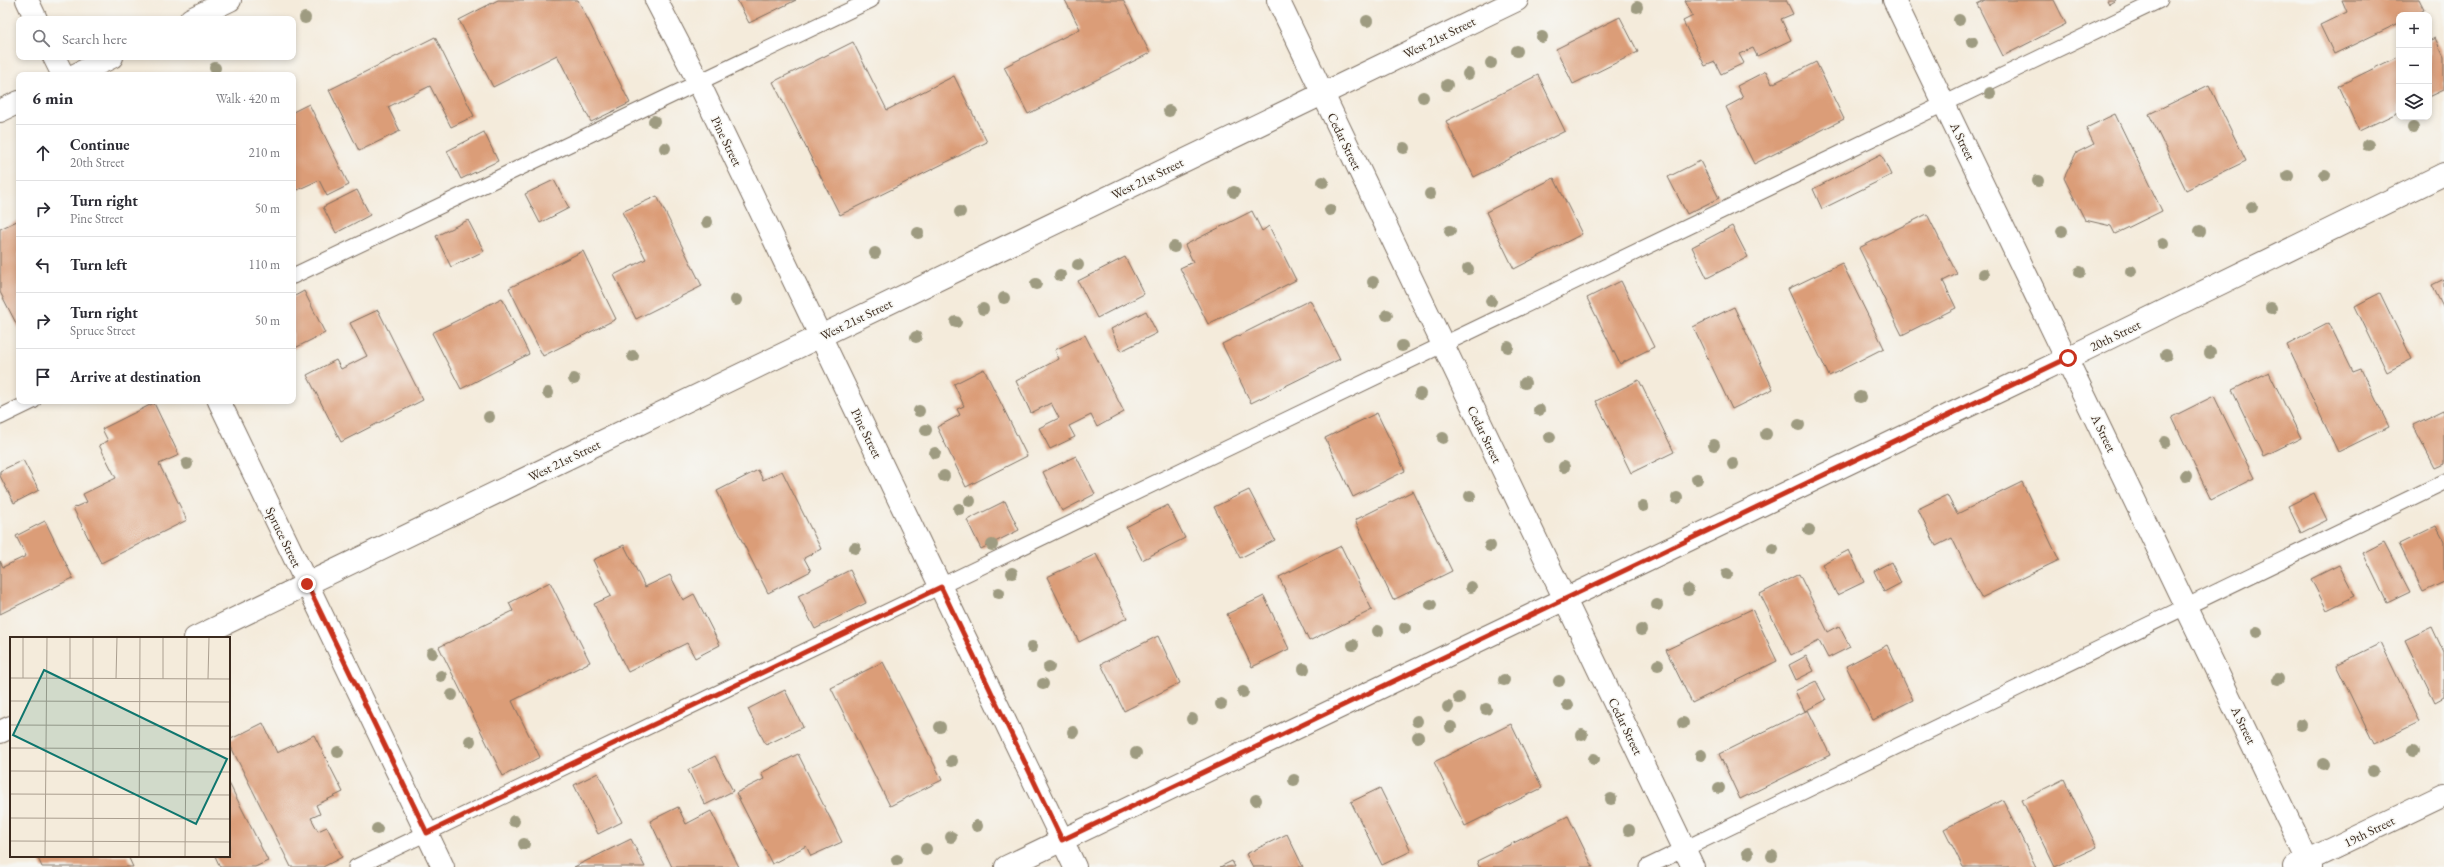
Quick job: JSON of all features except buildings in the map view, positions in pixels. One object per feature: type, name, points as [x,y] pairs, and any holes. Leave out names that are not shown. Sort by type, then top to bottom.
[{"type":"street","points":[[27,0],[35,16]]},
{"type":"street","points":[[197,16],[230,0]]},
{"type":"street","name":"Pine Street","points":[[656,0],[699,84],[1075,867]]},
{"type":"street","name":"Cedar Street","points":[[1278,0],[1689,858]]},
{"type":"street","name":"West 21st Street","points":[[196,637],[1517,0]]},
{"type":"street","name":"A Street","points":[[1894,0],[2186,605],[2304,865]]},
{"type":"street","points":[[56,60],[62,72]]},
{"type":"street","points":[[81,72],[106,60]]},
{"type":"street","points":[[0,111],[16,103]]},
{"type":"street","name":"20th Street","points":[[1006,867],[1564,598],[2068,358],[2444,174]]},
{"type":"street","name":"Spruce Street","points":[[220,404],[443,867]]},
{"type":"street","points":[[0,732],[10,727]]},
{"type":"street","name":"19th Street","points":[[2304,865],[2444,794]]},
{"type":"lane","points":[[296,275],[699,84],[871,0]]},
{"type":"lane","points":[[356,867],[2160,0]]},
{"type":"lane","points":[[0,417],[27,404]]},
{"type":"lane","points":[[1647,867],[1689,858],[2186,605],[2444,482]]},
{"type":"route","points":[[307,584],[427,833],[941,587],[1062,840],[1564,598],[2068,358]]}]
